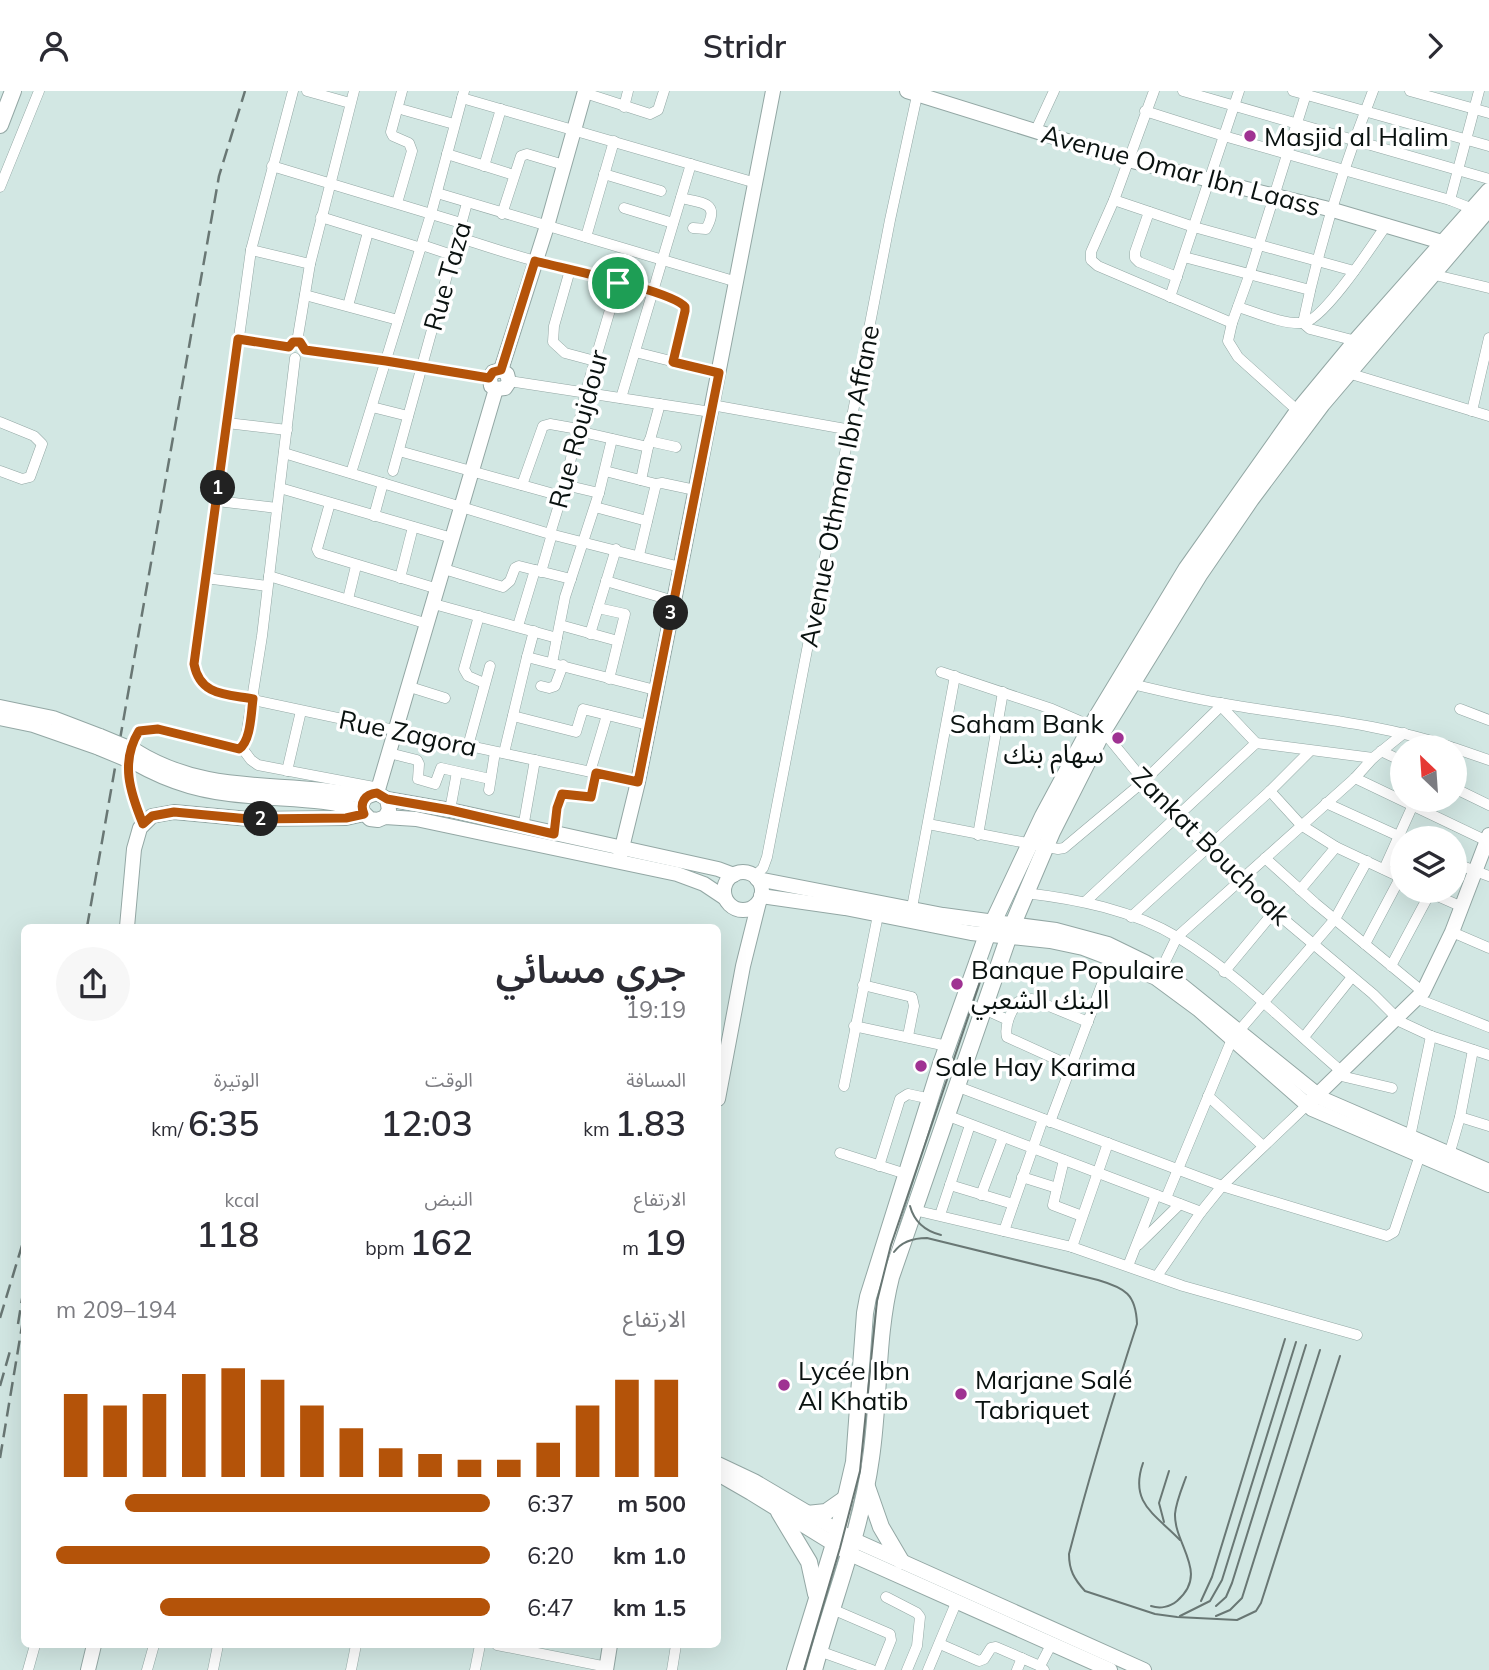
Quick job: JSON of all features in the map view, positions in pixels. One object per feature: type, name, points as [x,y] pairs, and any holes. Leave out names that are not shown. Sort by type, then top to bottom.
[{"type":"main road","points":[[0,125],[13,91]]},
{"type":"main road","points":[[795,1670],[836,1537],[854,1462],[865,1313],[873,1278],[947,1046],[991,928],[1187,568],[1298,411],[1356,341],[1450,244],[1481,208],[1489,191]]},
{"type":"main road","points":[[1098,728],[1132,684],[1228,530],[1315,413],[1432,274],[1450,244]]},
{"type":"main road","points":[[814,1670],[852,1547],[866,1483],[871,1456],[884,1304],[898,1254],[1025,893],[1038,845]]},
{"type":"main road","points":[[866,1483],[881,1527],[901,1561]]},
{"type":"main road","points":[[807,1514],[826,1511],[846,1498]]},
{"type":"main road","points":[[779,1512],[810,1562],[817,1601]]},
{"type":"street","points":[[0,187],[39,91]]},
{"type":"street","points":[[293,91],[251,250],[205,578],[268,581],[348,599],[428,624]]},
{"type":"street","points":[[307,91],[350,103]]},
{"type":"street","points":[[295,358],[290,354],[321,216],[354,91]]},
{"type":"street","points":[[397,203],[412,151],[409,143],[393,136],[391,132],[402,91]]},
{"type":"street","points":[[624,107],[628,91]]},
{"type":"street","points":[[664,91],[660,106],[654,114],[624,107],[585,92],[461,506],[410,687],[373,800],[374,820],[404,817],[718,869],[734,875],[746,873],[756,878],[911,915],[1011,931],[1065,932],[1098,941],[1114,953],[1158,974],[1235,1034],[1312,1100],[1326,1116],[1489,1185]]},
{"type":"street","points":[[621,854],[638,782],[773,91]]},
{"type":"street","points":[[1035,132],[1054,91]]},
{"type":"street","points":[[1154,91],[1114,200],[1091,252],[1093,263],[1232,323]]},
{"type":"street","points":[[1183,91],[1489,179]]},
{"type":"street","points":[[1170,297],[1239,91]]},
{"type":"street","points":[[1293,91],[1489,146]]},
{"type":"street","points":[[1303,323],[1345,170],[1373,91]]},
{"type":"street","points":[[1409,91],[1489,113]]},
{"type":"street","points":[[1450,200],[1479,91]]},
{"type":"street","name":"Avenue Omar Ibn Laass","points":[[914,92],[1128,160],[1333,210],[1450,244]]},
{"type":"street","name":"Avenue Othman Ibn Affane","points":[[756,878],[767,857],[914,92]]},
{"type":"street","points":[[351,473],[431,214],[462,93],[501,109],[756,183]]},
{"type":"street","points":[[1298,411],[1238,357],[1228,341],[1307,93]]},
{"type":"street","points":[[484,166],[501,109]]},
{"type":"street","points":[[404,110],[454,124]]},
{"type":"street","points":[[1145,111],[1289,155],[1481,208]]},
{"type":"street","points":[[586,237],[614,141]]},
{"type":"street","points":[[502,213],[519,157],[525,154],[564,165]]},
{"type":"street","points":[[447,155],[514,175]]},
{"type":"street","points":[[621,397],[691,164]]},
{"type":"street","points":[[272,166],[461,223]]},
{"type":"street","points":[[604,174],[661,191]]},
{"type":"street","points":[[437,193],[737,282]]},
{"type":"street","points":[[681,198],[707,204],[711,209],[712,217],[706,229],[694,228]]},
{"type":"street","points":[[1114,200],[1194,227],[1354,271]]},
{"type":"street","name":"Rue Taza","points":[[393,471],[467,203]]},
{"type":"street","points":[[624,208],[673,223]]},
{"type":"street","points":[[1149,212],[1135,258],[1177,277]]},
{"type":"street","points":[[321,216],[452,255]]},
{"type":"street","points":[[1238,307],[1276,319],[1303,323],[1310,321],[1326,306],[1387,225]]},
{"type":"street","points":[[348,306],[368,232]]},
{"type":"street","points":[[457,237],[535,261],[652,291],[681,302],[685,307],[673,362]]},
{"type":"street","points":[[251,250],[310,264]]},
{"type":"street","points":[[1184,257],[1310,290]]},
{"type":"street","points":[[569,270],[554,326],[554,342],[565,353],[595,361]]},
{"type":"street","points":[[1432,274],[1489,288]]},
{"type":"street","name":"Rue Roujdour","points":[[518,626],[551,534],[586,391],[618,283]]},
{"type":"street","points":[[305,295],[398,320]]},
{"type":"street","points":[[1303,323],[1310,328],[1356,341]]},
{"type":"street","points":[[1472,411],[1487,360],[1489,338]]},
{"type":"street","points":[[238,339],[303,344],[303,356],[295,358]]},
{"type":"street","points":[[305,350],[851,430]]},
{"type":"street","points":[[635,352],[719,373]]},
{"type":"street","points":[[242,748],[253,699],[295,358]]},
{"type":"street","points":[[1348,373],[1489,416]]},
{"type":"street","points":[[641,480],[660,404]]},
{"type":"street","points":[[372,407],[408,417]]},
{"type":"street","points":[[0,422],[34,436],[42,444],[30,477],[22,479],[0,471]]},
{"type":"street","points":[[227,423],[287,430]]},
{"type":"street","points":[[522,485],[542,427],[550,424],[612,439],[676,447]]},
{"type":"street","points":[[541,686],[555,686],[557,638],[570,579],[595,507],[612,439]]},
{"type":"street","points":[[399,451],[561,496]]},
{"type":"street","points":[[284,453],[551,534],[680,567]]},
{"type":"street","points":[[605,471],[656,484],[695,490]]},
{"type":"street","points":[[374,516],[383,483]]},
{"type":"street","points":[[639,555],[656,484]]},
{"type":"street","points":[[565,485],[599,493]]},
{"type":"street","points":[[280,488],[452,538]]},
{"type":"street","points":[[217,501],[277,508]]},
{"type":"street","points":[[330,503],[317,551],[322,555],[438,589]]},
{"type":"street","points":[[595,507],[647,521]]},
{"type":"street","points":[[400,578],[413,527]]},
{"type":"street","points":[[590,634],[615,549]]},
{"type":"street","points":[[348,599],[356,566]]},
{"type":"street","points":[[444,569],[503,587],[510,582],[516,567],[570,579]]},
{"type":"street","name":"Rue Zagora","points":[[205,578],[194,664],[198,678],[209,690],[638,782]]},
{"type":"street","points":[[606,581],[674,601]]},
{"type":"street","points":[[434,604],[557,638]]},
{"type":"street","points":[[598,608],[625,614],[608,679]]},
{"type":"street","points":[[479,616],[464,669],[468,676],[484,683]]},
{"type":"street","points":[[560,625],[618,641]]},
{"type":"street","points":[[389,753],[417,760],[417,777],[427,783],[435,783],[440,768],[490,785],[513,716],[534,631]]},
{"type":"street","points":[[527,657],[655,691]]},
{"type":"street","points":[[468,746],[490,666]]},
{"type":"street","points":[[941,672],[1098,728]]},
{"type":"street","points":[[911,915],[955,676]]},
{"type":"street","points":[[1132,684],[1221,705],[1326,718],[1411,735]]},
{"type":"street","points":[[410,687],[445,698]]},
{"type":"street","points":[[978,835],[1003,692]]},
{"type":"street","points":[[1221,705],[1256,743],[1309,752],[1373,758]]},
{"type":"street","points":[[928,824],[1058,849],[1068,846],[1144,781],[1221,705]]},
{"type":"street","points":[[0,707],[53,718],[136,757],[220,782],[332,790],[373,800],[450,810],[554,834],[695,879],[746,910],[760,899],[878,915],[911,915]]},
{"type":"street","points":[[513,716],[576,732],[583,709],[648,725]]},
{"type":"street","points":[[1460,709],[1489,720]]},
{"type":"street","points":[[287,771],[301,711]]},
{"type":"street","points":[[554,834],[560,796],[564,793],[591,797],[593,773],[607,715]]},
{"type":"street","points":[[0,718],[100,742]]},
{"type":"street","name":"Zankat Bouchoak","points":[[1098,728],[1238,881],[1406,1025],[1489,1055]]},
{"type":"street","points":[[143,824],[129,789],[128,778],[134,741],[139,731],[158,729],[235,749],[242,748]]},
{"type":"street","points":[[1158,974],[1177,937],[1355,778],[1373,758],[1404,733]]},
{"type":"street","points":[[1085,902],[1256,743]]},
{"type":"street","points":[[242,748],[253,762],[373,800],[389,810],[385,817]]},
{"type":"street","points":[[1381,751],[1390,755]]},
{"type":"street","points":[[1131,916],[1270,791],[1309,752]]},
{"type":"street","points":[[1467,753],[1489,760]]},
{"type":"street","points":[[136,757],[162,779],[199,789],[341,811]]},
{"type":"street","points":[[523,828],[535,760]]},
{"type":"street","points":[[450,810],[457,772]]},
{"type":"street","points":[[1355,778],[1390,796]]},
{"type":"street","points":[[1270,791],[1301,825],[1336,847],[1390,872]]},
{"type":"street","points":[[1467,794],[1489,805]]},
{"type":"street","points":[[127,924],[134,849],[143,824],[152,816],[174,812],[249,819],[341,811],[373,800]]},
{"type":"street","points":[[1326,803],[1390,832]]},
{"type":"street","points":[[1157,1276],[1201,1212],[1222,1187],[1420,995],[1452,932],[1488,840],[1426,812]]},
{"type":"street","points":[[1300,890],[1336,847]]},
{"type":"street","points":[[1265,858],[1391,966],[1420,995],[1489,1027]]},
{"type":"street","points":[[1384,869],[1390,858]]},
{"type":"street","points":[[1128,1266],[1177,1169],[1235,1034],[1335,919],[1367,861]]},
{"type":"street","points":[[1467,869],[1489,876]]},
{"type":"street","points":[[734,875],[726,884],[729,902],[742,921],[748,946]]},
{"type":"street","points":[[721,1084],[762,888],[756,878]]},
{"type":"street","points":[[1025,893],[1085,902],[1131,916],[1177,937],[1304,1037],[1339,1073],[1392,1088]]},
{"type":"street","points":[[1365,944],[1390,898]]},
{"type":"street","points":[[1391,966],[1422,903]]},
{"type":"street","points":[[1451,903],[1460,907]]},
{"type":"street","points":[[1224,972],[1273,913]]},
{"type":"street","points":[[844,1086],[878,915]]},
{"type":"street","points":[[1452,932],[1489,948]]},
{"type":"street","points":[[1004,1231],[1032,1148],[1071,1066],[1114,953]]},
{"type":"street","points":[[1304,1037],[1352,977]]},
{"type":"street","points":[[863,985],[912,997],[914,1006],[908,1036]]},
{"type":"street","points":[[1071,1066],[1007,1037],[1009,1020],[1018,1002],[1028,998],[1088,1022]]},
{"type":"street","points":[[984,1009],[1009,1020]]},
{"type":"street","points":[[854,1026],[947,1046]]},
{"type":"street","points":[[1410,1136],[1431,1036]]},
{"type":"street","points":[[1449,1154],[1460,1117],[1473,1050]]},
{"type":"street","points":[[956,1086],[1222,1187],[1387,1236],[1394,1232],[1420,1155]]},
{"type":"street","points":[[878,1166],[900,1099],[908,1094],[931,1099]]},
{"type":"street","points":[[1208,1097],[1264,1146]]},
{"type":"street","points":[[1312,1100],[1333,1105],[1449,1154],[1488,1167]]},
{"type":"street","points":[[946,1115],[1201,1212]]},
{"type":"street","points":[[1460,1117],[1489,1126]]},
{"type":"street","points":[[940,1215],[970,1125]]},
{"type":"street","points":[[981,1195],[1003,1137]]},
{"type":"street","points":[[1072,1247],[1108,1143]]},
{"type":"street","points":[[840,1153],[906,1174]]},
{"type":"street","points":[[1064,1160],[1054,1205],[1082,1216]]},
{"type":"street","points":[[1022,1177],[1057,1188]]},
{"type":"street","points":[[950,1185],[1013,1204]]},
{"type":"street","points":[[1135,1248],[1180,1204]]},
{"type":"street","points":[[914,1210],[1072,1247],[1157,1276],[1357,1335]]},
{"type":"street","points":[[721,1465],[754,1481],[807,1514],[852,1547],[956,1603],[1051,1645],[1089,1666],[1111,1670]]},
{"type":"street","points":[[721,1477],[779,1512],[836,1537]]},
{"type":"street","points":[[852,1547],[901,1561],[1144,1670]]},
{"type":"street","points":[[886,1597],[919,1615],[917,1646],[907,1670]]},
{"type":"street","points":[[928,1670],[956,1603]]},
{"type":"street","points":[[832,1609],[890,1634],[891,1640],[879,1670]]},
{"type":"street","points":[[940,1644],[979,1661],[994,1647],[1042,1668],[1051,1645]]},
{"type":"street","points":[[28,1670],[34,1648]]},
{"type":"street","points":[[89,1670],[93,1648]]},
{"type":"street","points":[[147,1670],[153,1648]]},
{"type":"street","points":[[214,1670],[218,1648]]},
{"type":"street","points":[[351,1670],[354,1648]]},
{"type":"street","points":[[475,1670],[479,1648]]},
{"type":"street","points":[[510,1648],[606,1668],[609,1648]]},
{"type":"street","points":[[672,1670],[676,1648]]},
{"type":"street","points":[[819,1651],[872,1670]]},
{"type":"street","points":[[1017,1670],[1022,1658]]},
{"type":"tram line","points":[[804,1670],[860,1471],[877,1301],[891,1245],[981,979]]},
{"type":"tram line","points":[[910,1206],[921,1225],[941,1235]]},
{"type":"tram line","points":[[894,1252],[909,1241],[927,1238],[1098,1280],[1122,1290],[1131,1299],[1137,1324],[1093,1468],[1069,1560],[1073,1574],[1085,1591],[1155,1614],[1237,1620],[1256,1611],[1261,1603],[1340,1356]]},
{"type":"tram line","points":[[1201,1601],[1212,1577],[1285,1339]]},
{"type":"tram line","points":[[1180,1616],[1210,1601],[1222,1580],[1296,1342]]},
{"type":"tram line","points":[[1216,1606],[1226,1597],[1232,1583],[1306,1345]]},
{"type":"tram line","points":[[1216,1616],[1230,1610],[1242,1598],[1320,1350]]},
{"type":"tram line","points":[[1143,1463],[1139,1488],[1142,1498],[1154,1515],[1180,1540]]},
{"type":"tram line","points":[[1164,1522],[1159,1503],[1169,1471]]},
{"type":"tram line","points":[[1151,1606],[1161,1607],[1174,1603],[1186,1590],[1190,1580],[1191,1569],[1176,1525],[1175,1514],[1186,1477]]},
{"type":"railway","points":[[88,924],[219,176],[245,91]]},
{"type":"railway","points":[[0,1318],[21,1249]]},
{"type":"railway","points":[[18,1324],[21,1306]]},
{"type":"railway","points":[[0,1458],[21,1332]]},
{"type":"railway","points":[[0,1386],[10,1351]]},
{"type":"place","name":"Masjid al Halim","points":[[1250,136]]},
{"type":"place","name":"Saham Bank سهام بنك","points":[[1118,738]]},
{"type":"place","name":"Banque Populaire البنك الشعبي","points":[[957,984]]},
{"type":"place","name":"Sale Hay Karima","points":[[921,1066]]},
{"type":"place","name":"Lycée Ibn Al Khatib","points":[[784,1385]]},
{"type":"place","name":"Marjane Salé Tabriquet","points":[[961,1394]]},
{"type":"route","points":[[535,261],[618,283],[652,291],[681,302],[685,311],[673,362],[719,373],[638,782],[596,773],[591,797],[562,794],[557,808],[554,834],[417,803],[387,799],[377,793],[366,797],[362,803],[364,814],[346,818],[249,819],[174,812],[152,816],[143,824],[129,789],[128,778],[134,741],[139,731],[158,729],[239,749],[245,743],[251,717],[253,699],[209,690],[198,678],[194,664],[238,339],[289,347],[293,342],[300,342],[305,346],[305,350],[489,378],[493,372],[501,370],[535,261]]}]
